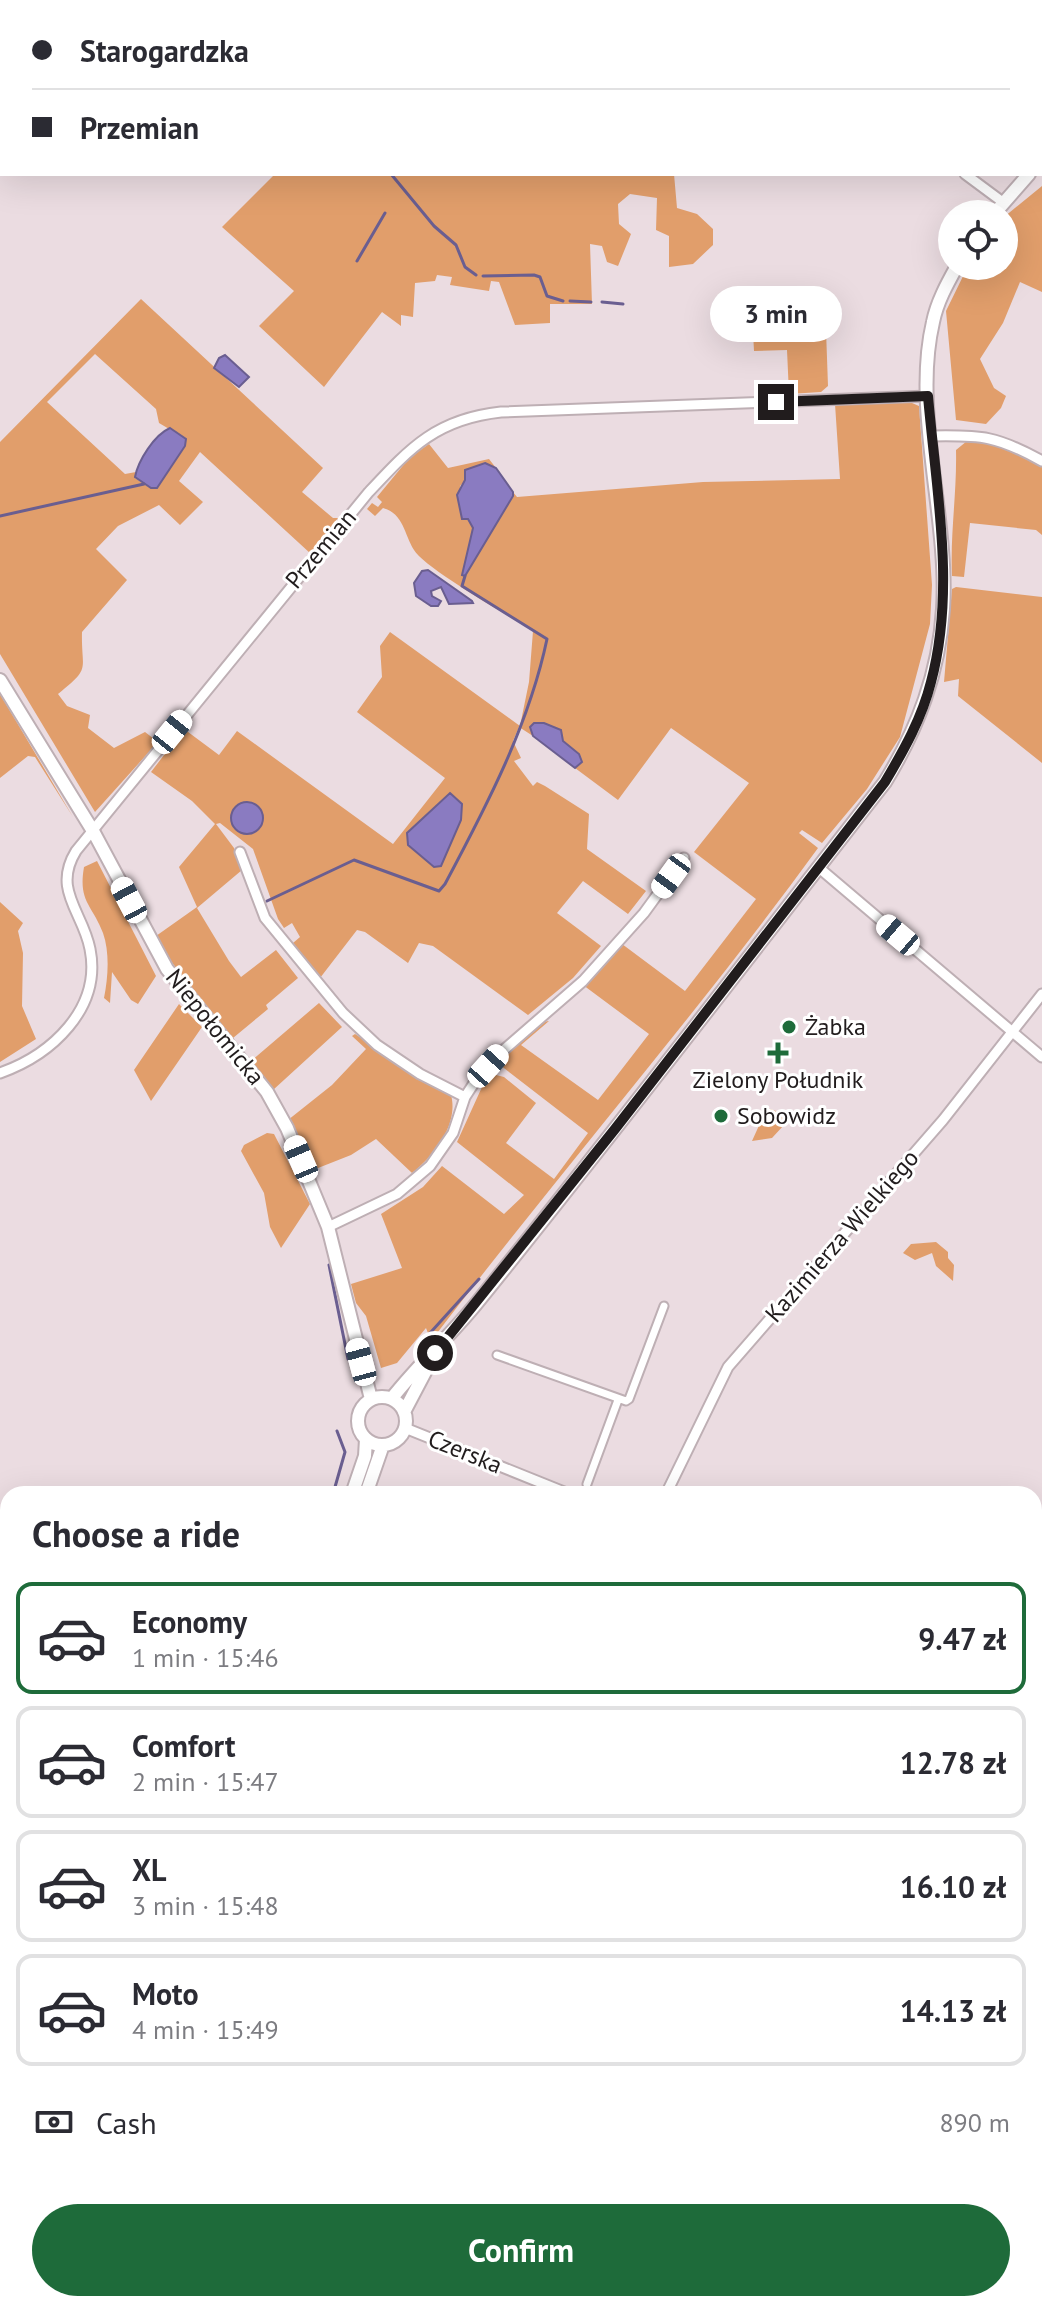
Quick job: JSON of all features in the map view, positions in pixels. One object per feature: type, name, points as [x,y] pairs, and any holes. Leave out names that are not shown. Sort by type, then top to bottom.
[{"type":"main road","points":[[1007,200],[1027,176]]},
{"type":"main road","points":[[366,1439],[383,1445],[397,1440],[405,1428],[404,1412],[435,1353],[615,1129],[885,782],[910,737],[932,681],[938,653],[943,582],[928,396],[933,321],[949,280]]},
{"type":"main road","name":"Niepołomicka","points":[[0,680],[93,831],[167,969],[267,1092],[287,1128],[328,1227],[371,1399]]},
{"type":"main road","points":[[355,1486],[365,1456],[366,1439],[358,1426],[360,1410],[371,1399],[392,1398],[416,1367],[435,1353]]},
{"type":"main road","points":[[392,1398],[404,1412]]},
{"type":"main road","points":[[369,1486],[383,1445]]},
{"type":"street","points":[[968,176],[1000,200]]},
{"type":"street","name":"Przemian","points":[[0,1073],[23,1065],[53,1044],[84,1003],[92,975],[90,947],[73,908],[66,875],[76,851],[368,493],[405,452],[424,437],[460,419],[501,412],[928,396]]},
{"type":"street","points":[[932,436],[986,436],[1006,441],[1042,461]]},
{"type":"street","points":[[240,852],[265,918],[343,1013],[377,1045],[420,1074],[465,1097]]},
{"type":"street","points":[[328,1227],[412,1184],[430,1166],[453,1133],[465,1097],[499,1054],[583,981],[644,913],[684,858]]},
{"type":"street","points":[[818,867],[1042,1057]]},
{"type":"street","name":"Kazimierza Wielkiego","points":[[670,1486],[728,1367],[943,1120],[1042,994]]},
{"type":"street","points":[[497,1355],[618,1400],[629,1399],[664,1306]]},
{"type":"street","points":[[660,1318],[669,1321]]},
{"type":"street","points":[[591,1482],[618,1400]]},
{"type":"street","name":"Czerska","points":[[405,1428],[549,1486]]},
{"type":"shaded area","points":[[273,176],[674,176],[677,208],[697,214],[713,229],[713,245],[693,264],[669,267],[669,236],[656,230],[657,198],[630,194],[618,204],[619,224],[631,234],[618,266],[607,262],[602,246],[590,244],[592,304],[550,304],[550,323],[515,325],[499,282],[491,281],[489,291],[450,285],[452,277],[437,275],[435,281],[415,283],[413,317],[401,315],[401,326],[382,312],[324,387],[259,326],[294,291],[222,227]]},
{"type":"shaded area","points":[[1042,186],[1042,292],[1020,282],[1003,323],[980,359],[994,388],[1006,396],[1001,408],[986,424],[956,420],[946,311],[961,280],[1018,280],[1018,206]]},
{"type":"shaded area","points":[[751,294],[825,302],[828,386],[821,392],[789,394],[787,350],[754,351]]},
{"type":"shaded area","points":[[141,299],[323,468],[302,492],[333,518],[338,518],[311,554],[200,452],[179,481],[203,502],[180,525],[159,505],[118,526],[96,549],[127,580],[82,632],[82,668],[58,694],[67,706],[90,715],[88,728],[114,748],[145,732],[158,742],[95,812],[0,654],[0,442]],"holes":[[[95,354],[156,409],[159,423],[186,439],[157,488],[150,488],[135,478],[136,472],[125,474],[47,402]]]},
{"type":"shaded area","points":[[225,355],[249,377],[239,387],[214,368],[219,358]]},
{"type":"shaded area","points":[[905,400],[919,406],[932,585],[930,624],[900,737],[867,789],[822,843],[802,830],[799,833],[818,848],[723,973],[431,1341],[426,1328],[397,1363],[381,1368],[366,1316],[356,1303],[351,1284],[402,1268],[381,1214],[423,1187],[442,1166],[504,1214],[524,1195],[457,1142],[482,1087],[492,1074],[504,1077],[536,1103],[506,1143],[554,1179],[588,1133],[500,1065],[500,1059],[543,1022],[549,1021],[521,1045],[598,1100],[649,1034],[583,985],[622,944],[685,991],[756,899],[694,852],[749,783],[671,728],[618,800],[575,768],[582,761],[566,745],[531,732],[533,736],[519,727],[513,741],[521,758],[514,761],[533,786],[537,782],[545,786],[589,814],[587,849],[646,891],[628,914],[583,881],[557,913],[601,946],[573,978],[528,1015],[433,946],[419,943],[408,963],[365,932],[357,930],[320,978],[293,943],[300,937],[292,923],[284,928],[278,919],[253,849],[220,823],[216,824],[234,848],[242,870],[197,908],[241,977],[276,950],[298,978],[266,1005],[268,1009],[233,1038],[173,964],[156,936],[197,907],[179,867],[215,824],[192,801],[151,772],[184,729],[219,755],[237,731],[393,844],[445,778],[357,712],[382,677],[380,646],[390,632],[520,726],[529,682],[533,631],[450,580],[421,558],[399,520],[390,511],[383,508],[375,516],[367,509],[372,503],[378,507],[382,502],[377,497],[410,457],[429,444],[448,468],[489,459],[496,468],[485,463],[460,486],[473,528],[465,576],[513,492],[517,497],[703,482],[840,479],[835,404]]},
{"type":"shaded area","points":[[170,428],[186,439],[185,446],[157,488],[151,488],[135,477],[143,456],[153,442]]},
{"type":"shaded area","points":[[967,441],[999,444],[1042,467],[1042,535],[1036,530],[970,523],[964,577],[952,576],[952,545],[956,450]]},
{"type":"shaded area","points":[[485,463],[496,468],[513,496],[465,576],[462,575],[473,528],[468,519],[462,519],[457,495],[465,480],[465,470]]},
{"type":"shaded area","points":[[428,570],[473,603],[449,604],[441,587],[431,591],[432,596],[441,601],[438,606],[431,606],[416,596],[414,583],[422,571]]},
{"type":"shaded area","points":[[952,589],[1042,597],[1042,763],[958,696],[959,679],[944,682]]},
{"type":"shaded area","points":[[0,694],[73,817],[35,757],[28,756],[0,778]]},
{"type":"shaded area","points":[[534,723],[544,723],[561,730],[563,741],[579,754],[582,762],[575,768],[533,736],[530,727]]},
{"type":"shaded area","points":[[450,793],[462,804],[461,820],[441,866],[434,867],[408,845],[407,833]]},
{"type":"shaded area","points":[[247,802],[258,807],[263,818],[258,829],[247,834],[236,829],[231,818],[236,807]]},
{"type":"shaded area","points":[[97,861],[156,976],[138,1004],[131,1000],[112,972],[110,1003],[104,998],[107,949],[83,888],[84,867]]},
{"type":"shaded area","points":[[0,902],[23,923],[18,931],[23,953],[22,1006],[36,1039],[0,1062]]},
{"type":"shaded area","points":[[319,1003],[342,1027],[273,1090],[251,1061]]},
{"type":"shaded area","points":[[179,1004],[202,1027],[151,1101],[134,1070]]},
{"type":"shaded area","points":[[355,1034],[451,1095],[451,1117],[443,1138],[412,1173],[376,1139],[351,1155],[313,1170],[288,1120],[332,1085],[366,1049],[352,1036]]},
{"type":"shaded area","points":[[767,1108],[782,1113],[784,1125],[772,1138],[752,1141]]},
{"type":"shaded area","points":[[267,1133],[274,1134],[310,1204],[281,1248],[270,1227],[264,1193],[241,1151],[244,1145]]},
{"type":"shaded area","points":[[936,1242],[948,1252],[948,1258],[954,1265],[953,1281],[936,1266],[932,1253],[915,1260],[903,1253],[911,1244]]},
{"type":"waterway","points":[[393,176],[434,226],[456,245],[465,267],[476,275]]},
{"type":"waterway","points":[[357,261],[385,213]]},
{"type":"waterway","points":[[483,276],[534,275],[540,277],[547,296],[563,301]]},
{"type":"waterway","points":[[570,301],[591,302]]},
{"type":"waterway","points":[[602,302],[623,304]]},
{"type":"waterway","points":[[0,516],[144,484]]},
{"type":"waterway","points":[[267,901],[354,860],[439,891],[445,884],[491,795],[518,734],[547,639],[462,586],[465,576]]},
{"type":"waterway","points":[[329,1265],[348,1359]]},
{"type":"waterway","points":[[421,1343],[479,1279]]},
{"type":"waterway","points":[[335,1486],[345,1452],[337,1431]]},
{"type":"place","name":"Żabka","points":[[789,1027]]},
{"type":"place","name":"Zielony Południk","points":[[778,1053]]},
{"type":"place","name":"Sobowidz","points":[[721,1116]]},
{"type":"route","points":[[435,1353],[615,1129],[885,782],[903,753],[927,696],[938,653],[943,609],[928,396],[776,402]]}]
